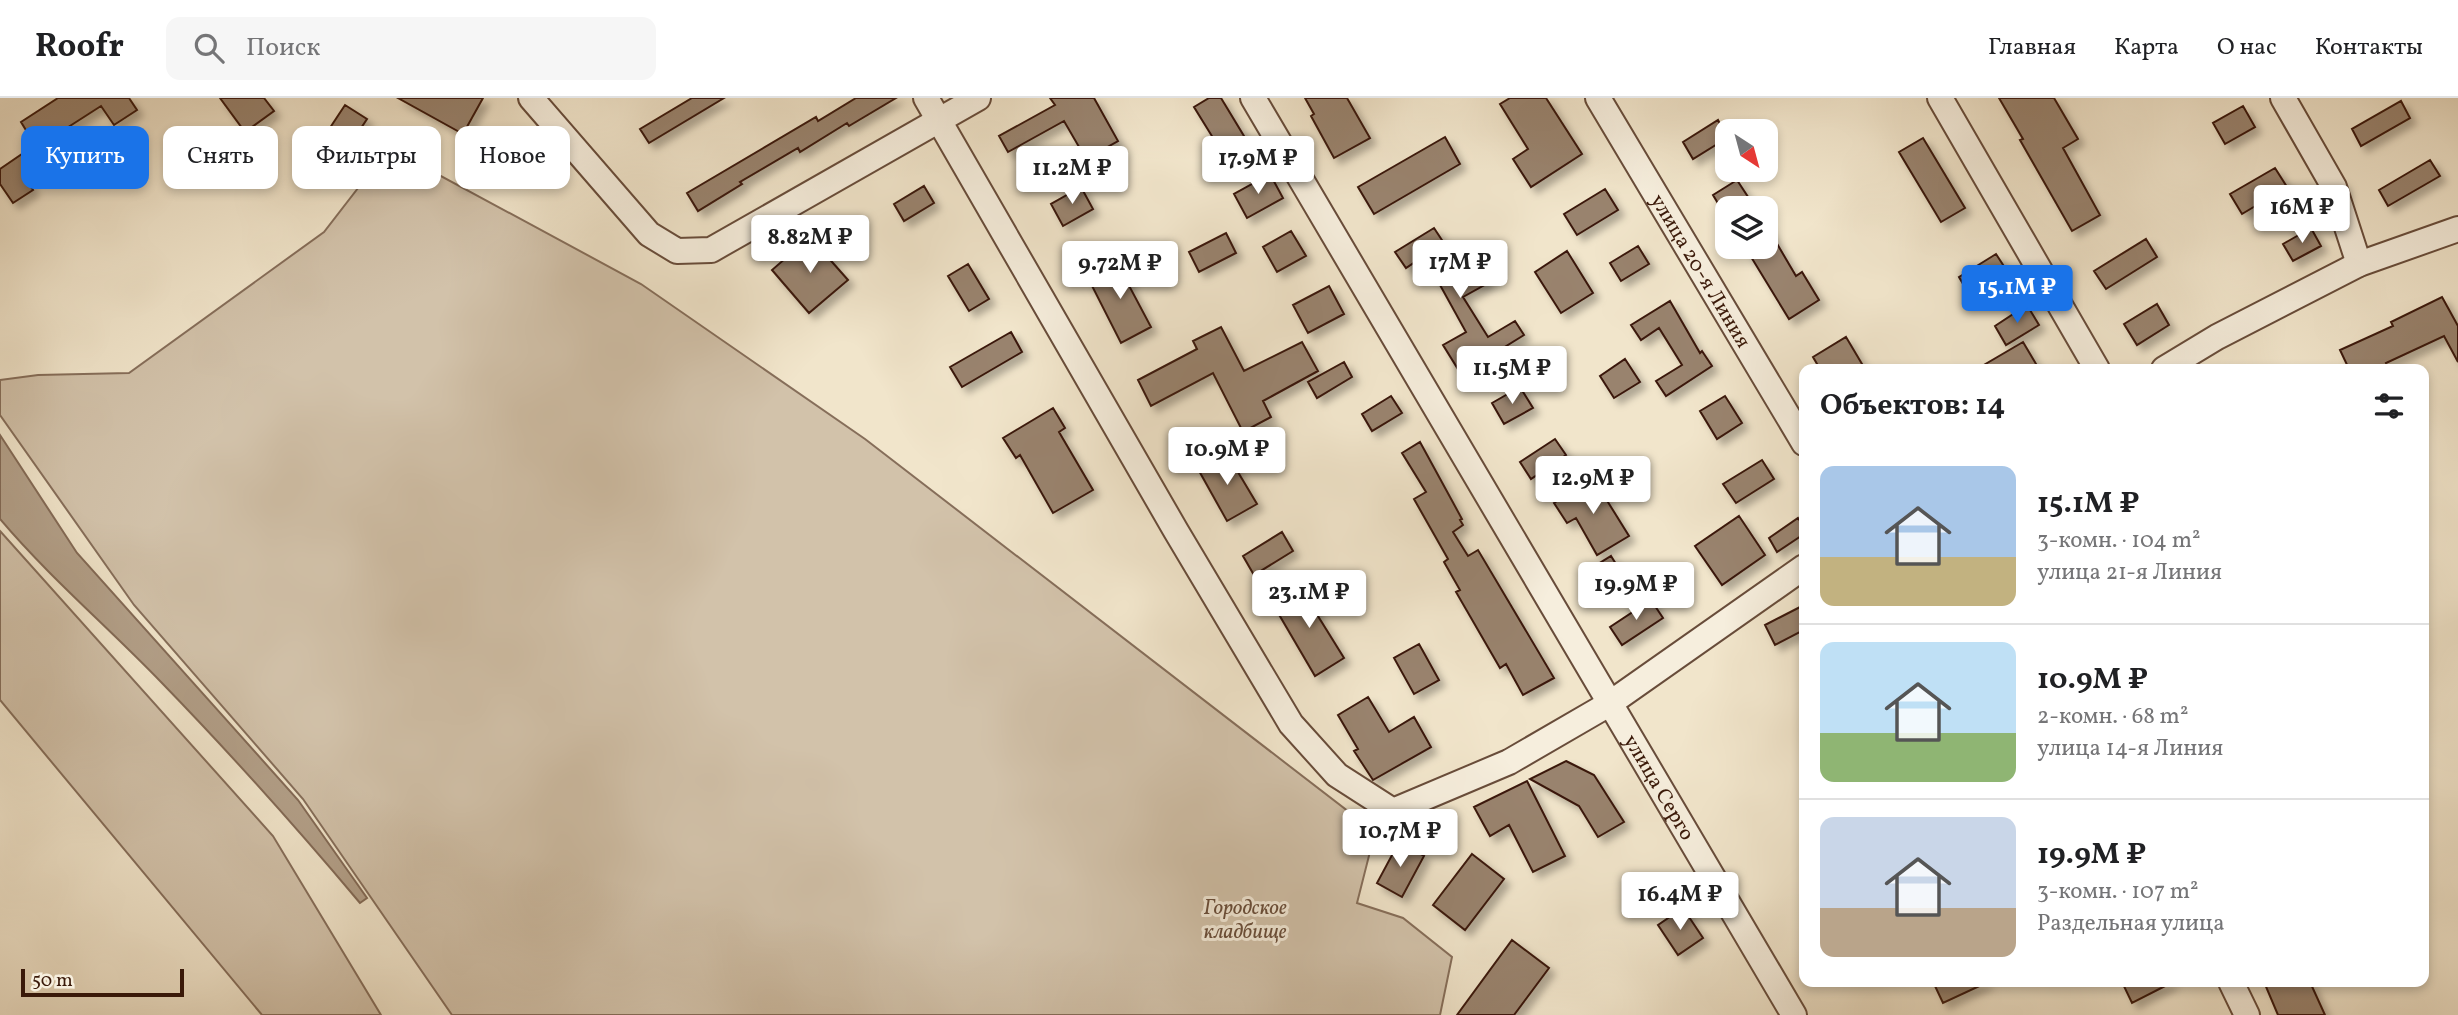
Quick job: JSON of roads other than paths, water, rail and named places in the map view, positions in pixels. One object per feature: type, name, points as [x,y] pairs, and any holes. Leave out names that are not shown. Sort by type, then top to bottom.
[{"type":"street","points":[[531,98],[649,234],[677,251],[711,250],[978,98]]},
{"type":"street","points":[[926,98],[1176,531],[1291,724],[1337,775],[1393,811],[1509,762],[1609,704],[1799,571]]},
{"type":"street","name":"улица Серго","points":[[1253,98],[1794,1015]]},
{"type":"street","name":"улица 20-я Линия","points":[[1598,98],[1799,435]]},
{"type":"street","points":[[1940,98],[2094,364]]},
{"type":"street","points":[[2283,98],[2334,187],[2359,264]]},
{"type":"street","points":[[2172,364],[2217,337],[2359,264],[2458,229]]},
{"type":"street","points":[[2233,987],[2247,1015]]},
{"type":"park label","name":"Городское кладбище","points":[[1245,919]]}]
